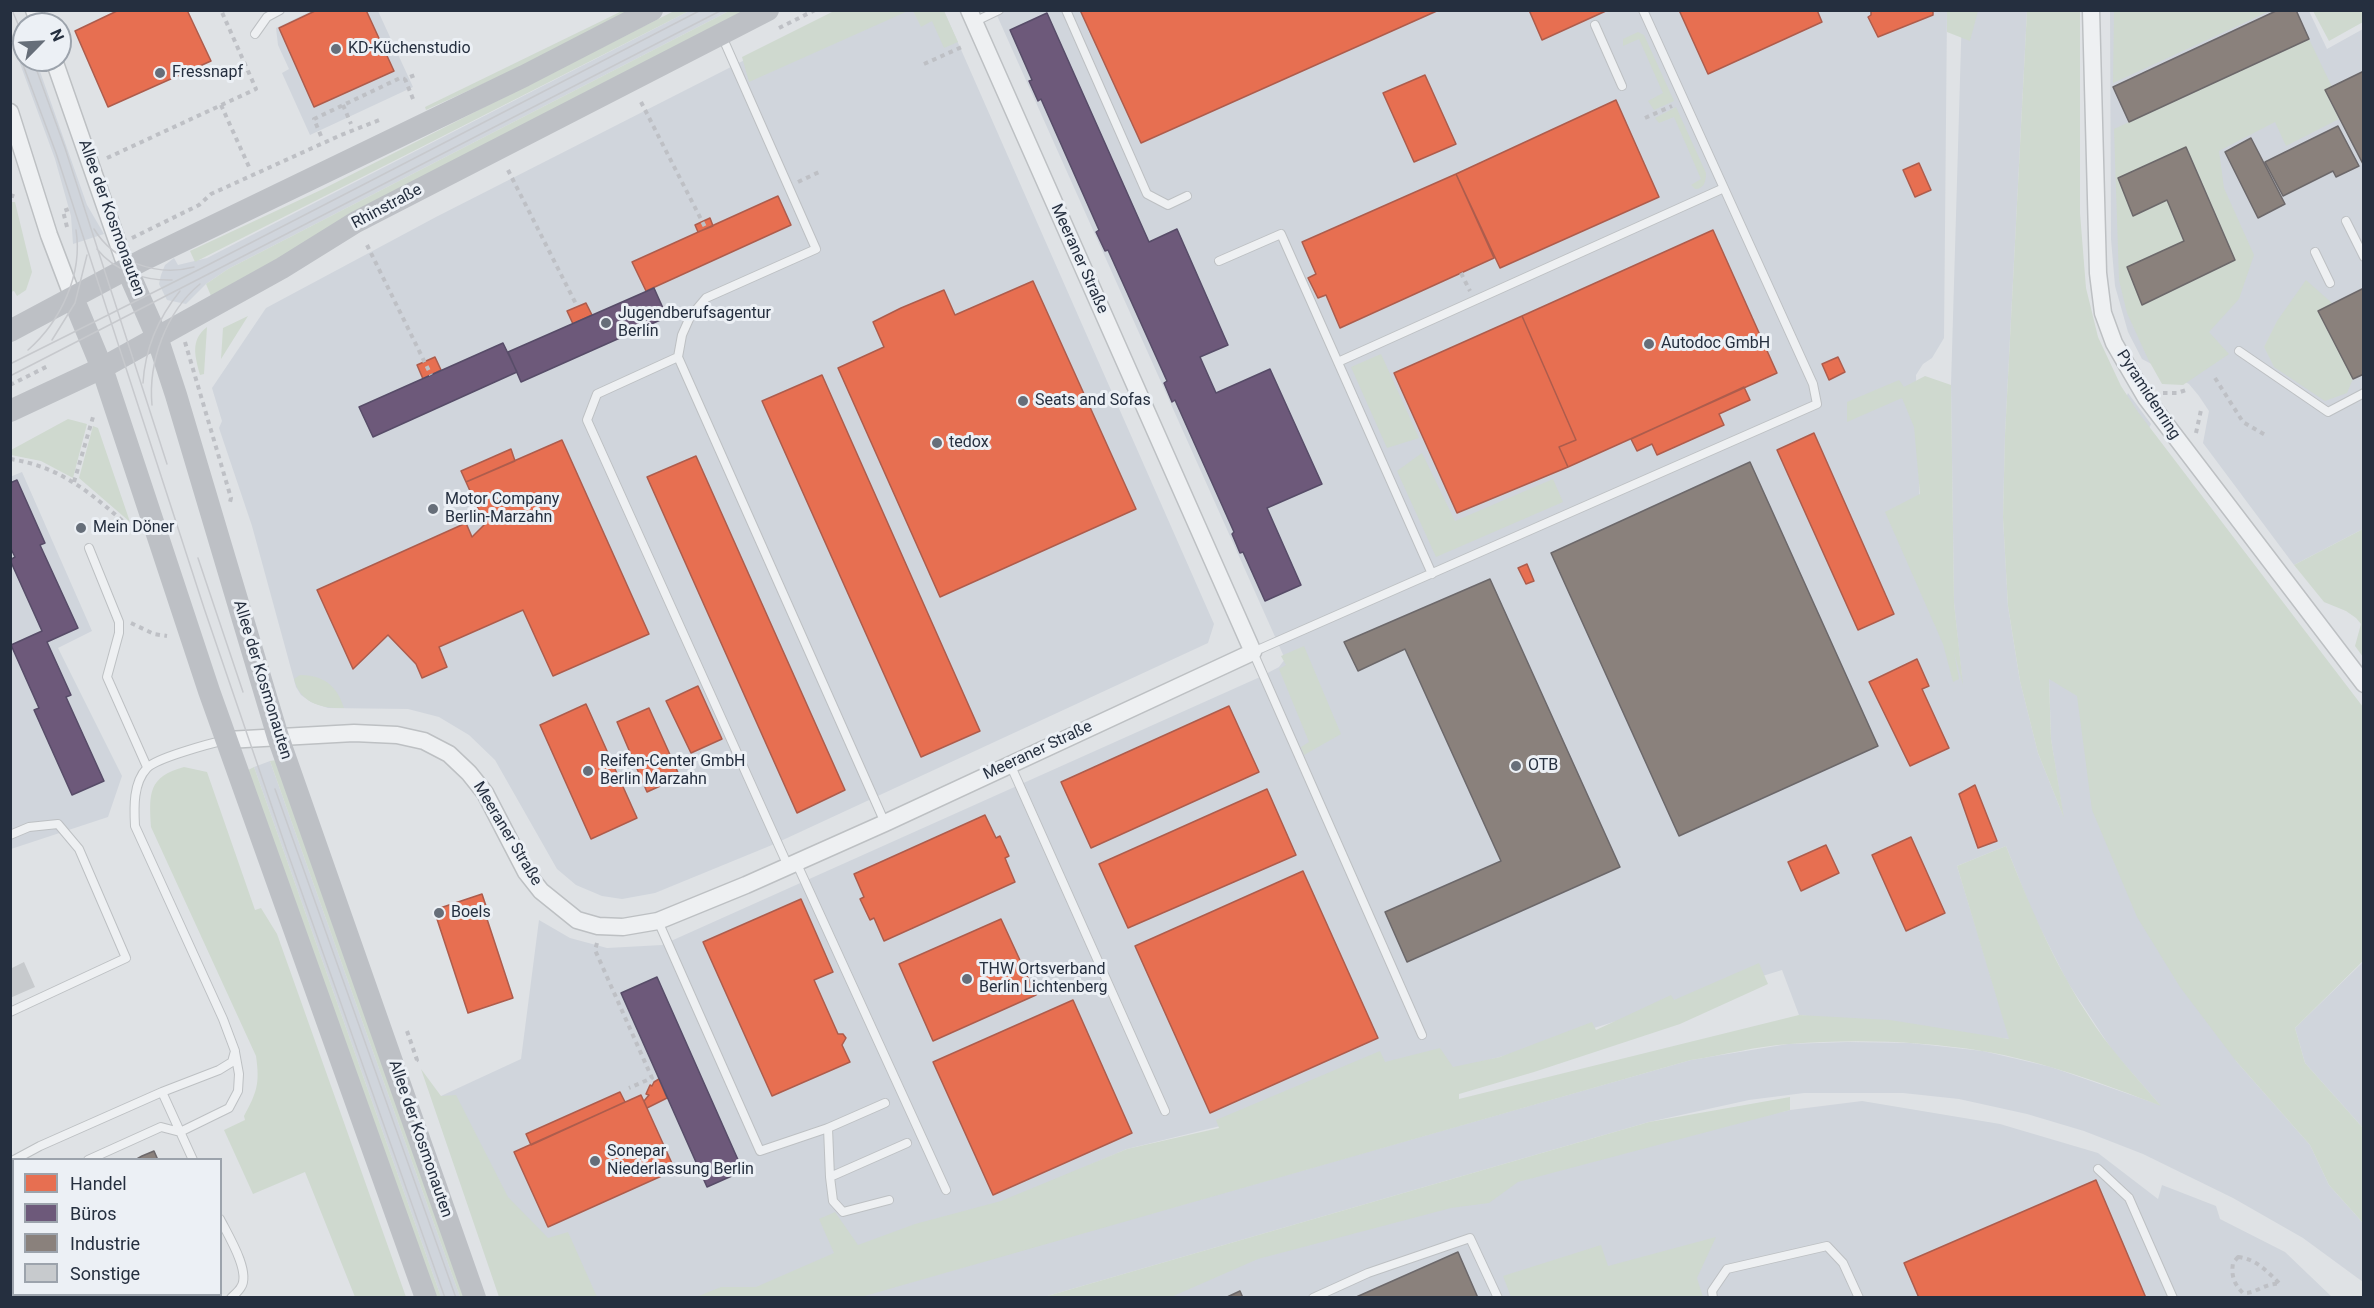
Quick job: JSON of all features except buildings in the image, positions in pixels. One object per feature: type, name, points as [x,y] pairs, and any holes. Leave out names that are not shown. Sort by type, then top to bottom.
[{"type":"main road","points":[[10,332],[127,268],[524,76],[652,10]]},
{"type":"main road","name":"Rhinstraße","points":[[10,411],[102,369],[282,268],[356,222],[768,10]]},
{"type":"main road","name":"Allee der Kosmonauten","points":[[127,268],[157,337],[278,737],[475,1298]]},
{"type":"main road","points":[[73,298],[102,369],[227,740],[426,1298]]},
{"type":"street","name":"Pyramidenring","points":[[2091,10],[2098,273],[2103,313],[2114,343],[2128,369],[2166,426],[2364,684]]},
{"type":"street","name":"Meeraner Straße","points":[[227,740],[354,733],[397,735],[424,741],[449,754],[469,773],[484,793],[526,872],[541,891],[560,909],[577,920],[598,926],[623,927],[658,921],[792,864],[1253,652],[971,16]]},
{"type":"street","name":"Allee der Kosmonauten","points":[[58,72],[127,268]]},
{"type":"street","points":[[10,112],[49,235],[73,298]]},
{"type":"lane","points":[[255,34],[267,17],[280,10]]},
{"type":"lane","points":[[971,16],[999,10]]},
{"type":"lane","points":[[1066,10],[1148,194],[1168,205],[1186,196]]},
{"type":"lane","points":[[1422,1035],[1253,652],[1817,404],[1813,384],[1643,10]]},
{"type":"lane","points":[[1595,25],[1622,86]]},
{"type":"lane","points":[[721,33],[816,249],[705,298],[690,316],[682,335],[678,357],[885,823]]},
{"type":"lane","points":[[1338,362],[1724,188]]},
{"type":"lane","points":[[2346,221],[2364,257]]},
{"type":"lane","points":[[1219,261],[1281,234],[1432,574]]},
{"type":"lane","points":[[2315,252],[2330,283]]},
{"type":"lane","points":[[2240,351],[2328,412],[2364,393]]},
{"type":"lane","points":[[678,357],[597,394],[587,420],[792,864],[946,1190]]},
{"type":"lane","points":[[89,549],[119,622],[119,633],[107,677],[147,767]]},
{"type":"lane","points":[[92,1158],[161,1127],[180,1132],[217,1115],[234,1102],[238,1091],[239,1074],[235,1052],[223,1019],[135,826],[133,805],[137,785],[147,767],[203,744],[227,740]]},
{"type":"lane","points":[[1010,764],[1165,1111]]},
{"type":"lane","points":[[10,835],[29,827],[58,824],[79,849],[126,958],[10,1012]]},
{"type":"lane","points":[[658,921],[760,1151],[828,1128],[885,1103]]},
{"type":"lane","points":[[18,1158],[40,1146],[162,1092],[219,1070],[232,1062],[235,1052]]},
{"type":"lane","points":[[162,1092],[192,1158]]},
{"type":"lane","points":[[828,1128],[833,1201],[843,1212],[889,1200]]},
{"type":"lane","points":[[830,1177],[907,1143]]},
{"type":"lane","points":[[2098,1169],[2129,1198],[2173,1298]]},
{"type":"lane","points":[[222,1223],[241,1264],[244,1276],[241,1287],[231,1298]]},
{"type":"lane","points":[[1313,1298],[1368,1273],[1470,1238],[1498,1298]]},
{"type":"lane","points":[[1713,1298],[1712,1291],[1727,1269],[1827,1246],[1843,1263],[1859,1298]]},
{"type":"path","points":[[107,158],[256,89],[220,10]]},
{"type":"path","points":[[924,64],[964,46]]},
{"type":"path","points":[[321,136],[314,119],[400,78],[405,80],[415,75]]},
{"type":"path","points":[[405,80],[413,99]]},
{"type":"path","points":[[1645,118],[1684,101]]},
{"type":"path","points":[[641,102],[706,229]]},
{"type":"path","points":[[221,105],[250,169]]},
{"type":"path","points":[[343,105],[351,124]]},
{"type":"path","points":[[508,170],[576,304]]},
{"type":"path","points":[[789,186],[819,171]]},
{"type":"path","points":[[174,217],[198,205],[211,194]]},
{"type":"path","points":[[10,195],[16,197]]},
{"type":"path","points":[[67,228],[63,211],[69,209]]},
{"type":"path","points":[[367,244],[431,375]]},
{"type":"path","points":[[10,385],[48,366]]},
{"type":"path","points":[[2215,378],[2243,422],[2266,436]]},
{"type":"path","points":[[2159,393],[2177,393],[2189,389]]},
{"type":"path","points":[[2196,436],[2201,410]]},
{"type":"path","points":[[74,482],[93,417]]},
{"type":"path","points":[[10,459],[45,466],[74,482],[137,533]]},
{"type":"path","points":[[119,622],[135,624],[154,634],[167,636]]},
{"type":"path","points":[[597,944],[595,950],[652,1078],[629,1088]]},
{"type":"path","points":[[407,1031],[417,1060]]},
{"type":"path","points":[[2238,1257],[2249,1258],[2265,1269],[2280,1284],[2266,1285],[2249,1293],[2243,1293],[2236,1286],[2232,1274],[2232,1263],[2238,1257]]},
{"type":"shaded area","points":[[836,10],[908,11],[749,82],[742,57]]},
{"type":"shaded area","points":[[2115,10],[2270,11],[2113,83]]},
{"type":"shaded area","name":"KD-Küchenstudio","points":[[311,11],[378,11],[413,87],[310,135],[282,73],[289,69],[278,45],[276,28]]},
{"type":"shaded area","points":[[622,11],[630,11],[533,61],[426,110],[425,107]]},
{"type":"shaded area","points":[[674,11],[689,11],[195,262],[190,251],[323,189]]},
{"type":"shaded area","points":[[689,11],[729,11],[228,269],[206,284],[186,304],[167,300],[159,284],[165,265],[174,258],[178,265],[207,258]]},
{"type":"shaded area","points":[[729,11],[745,11],[211,296],[206,284],[228,269]]},
{"type":"shaded area","points":[[841,11],[944,11],[1214,624],[1208,643],[772,845],[655,893],[622,899],[602,896],[576,885],[557,869],[495,760],[469,735],[439,717],[408,709],[328,708],[311,702],[301,695],[296,687],[252,526],[219,428],[222,421],[212,388],[266,308],[436,217]]},
{"type":"shaded area","points":[[913,11],[944,11],[958,42],[944,48],[932,21],[921,27]]},
{"type":"shaded area","points":[[995,11],[1947,11],[1944,338],[1932,358],[1923,364],[1916,375],[1920,511],[1962,679],[1954,603],[1951,385],[1962,11],[2027,11],[2005,435],[2003,518],[2008,606],[2020,681],[2038,753],[2063,815],[2051,739],[2049,678],[2099,454],[2128,393],[2151,424],[2129,471],[2236,1061],[2310,1145],[2329,1185],[2363,1223],[2363,1282],[2303,1238],[2233,1198],[2143,1154],[2084,1131],[2027,1114],[1959,1099],[1903,1093],[1804,1093],[1749,1100],[1649,1122],[1044,1297],[857,1297],[1691,1060],[1788,1044],[1910,1043],[1983,1051],[2051,1067],[2160,1105],[2112,1050],[2068,983],[2033,914],[2006,846],[1957,866],[2010,1039],[1799,1015],[1782,970],[1500,1057],[1127,1149],[910,1242],[726,1297],[580,1297],[495,1207],[441,1096],[521,1059],[539,920],[570,938],[607,948],[662,945],[1260,677],[1279,667],[1285,659]]},
{"type":"shaded area","points":[[1947,11],[1978,11],[1970,41],[1947,32]]},
{"type":"shaded area","points":[[2027,11],[2080,11],[2080,213],[2086,288],[2098,337],[2121,386],[2138,412],[2363,707],[2363,961],[2295,1028],[2305,1063],[2363,1128],[2363,1223],[2329,1185],[2310,1145],[2236,1061],[2180,987],[2137,917],[2092,810],[2077,696],[2049,679],[2051,739],[2064,818],[2038,753],[2020,681],[2008,606],[2003,518],[2005,435]]},
{"type":"shaded area","points":[[2110,11],[2309,11],[2327,49],[2363,29],[2363,529],[2294,565],[2203,443],[2209,411],[2199,396],[2189,384],[2142,359],[2128,332],[2115,286],[2111,239]]},
{"type":"shaded area","points":[[2313,11],[2363,11],[2363,22],[2329,41]]},
{"type":"shaded area","points":[[1638,32],[1644,35],[1674,101],[1654,110],[1648,101],[1663,93],[1639,39],[1623,46],[1623,39]]},
{"type":"shaded area","points":[[2309,39],[2332,87],[2325,91],[2339,119],[2286,146],[2275,122],[2219,151],[2224,188],[2254,255],[2239,299],[2209,332],[2229,354],[2183,385],[2162,384],[2127,313],[2119,280],[2114,129]]},
{"type":"shaded area","points":[[23,72],[40,72],[87,205],[104,234],[73,244],[71,216],[55,159]]},
{"type":"shaded area","points":[[1676,107],[1706,173],[1704,184],[1698,189],[1691,185],[1701,179],[1674,117],[1659,123],[1655,118]]},
{"type":"shaded area","points":[[11,202],[15,202],[32,272],[26,290],[17,296],[14,291],[11,292]]},
{"type":"shaded area","points":[[2306,280],[2333,304],[2318,312],[2353,379],[2347,393],[2325,401],[2274,367],[2264,347],[2277,321]]},
{"type":"shaded area","points":[[248,316],[221,359],[223,328]]},
{"type":"shaded area","points":[[207,327],[204,374],[200,375],[195,349],[198,337]]},
{"type":"shaded area","points":[[1381,354],[1419,438],[1387,448],[1351,367]]},
{"type":"shaded area","points":[[1925,376],[1951,385],[1954,603],[1963,685],[1954,652],[1959,679],[1953,682],[1943,644],[1885,512],[1920,494],[1914,427],[1902,398],[1847,422],[1847,402],[1899,380],[1904,387]]},
{"type":"shaded area","points":[[68,419],[87,424],[73,478],[41,461],[11,455],[11,450]]},
{"type":"shaded area","points":[[93,426],[98,428],[130,522],[79,478]]},
{"type":"shaded area","points":[[1422,453],[1455,521],[1553,479],[1563,502],[1436,557],[1397,471]]},
{"type":"shaded area","points":[[22,472],[92,631],[58,648],[122,776],[108,817],[11,849],[10,477]]},
{"type":"shaded area","points":[[2363,529],[2363,657],[2355,646],[2361,624],[2346,611],[2324,602],[2294,565]]},
{"type":"shaded area","points":[[1304,646],[1341,734],[1304,755],[1301,747],[1309,742],[1279,669],[1286,665],[1281,656]]},
{"type":"shaded area","points":[[300,675],[316,677],[328,683],[338,694],[344,708],[320,706],[307,699],[301,694],[294,679]]},
{"type":"shaded area","points":[[277,760],[467,1297],[460,1297],[270,761]]},
{"type":"shaded area","points":[[270,761],[460,1297],[441,1297],[254,767]]},
{"type":"shaded area","points":[[184,767],[207,772],[255,910],[261,908],[277,934],[406,1297],[355,1297],[305,1172],[253,1194],[224,1130],[245,1120],[244,1116],[256,1088],[256,1056],[151,827],[150,805],[153,788],[163,776]]},
{"type":"shaded area","points":[[254,767],[441,1297],[434,1297],[248,770]]},
{"type":"shaded area","points":[[2006,846],[2040,926],[2065,977],[2113,1050],[2161,1106],[2050,1067],[1982,1051],[1910,1043],[1862,1041],[1778,1045],[1691,1060],[861,1297],[696,1297],[721,1287],[756,1287],[834,1253],[819,1219],[835,1212],[858,1245],[915,1224],[1001,1201],[1127,1149],[1219,1128],[1216,1120],[1380,1051],[1385,1062],[1440,1048],[1453,1067],[1500,1057],[1592,1022],[1596,1030],[1671,995],[1674,1000],[1759,963],[1768,984],[1680,1024],[1459,1094],[1459,1099],[1799,1015],[1890,1020],[2009,1039],[1957,866]]},
{"type":"shaded area","points":[[2363,962],[2363,1128],[2305,1063],[2295,1028]]},
{"type":"shaded area","points":[[421,1069],[441,1096],[456,1095],[508,1197],[548,1238],[568,1232],[597,1297],[499,1297]]},
{"type":"shaded area","points":[[1790,1097],[1790,1110],[1518,1182],[1489,1203],[1451,1208],[1258,1259],[1171,1297],[1044,1297],[1649,1122]]},
{"type":"shaded area","points":[[1862,1101],[2000,1124],[2098,1153],[2158,1199],[2162,1185],[2216,1206],[2220,1219],[2285,1252],[2332,1297],[1137,1298],[1230,1258],[1612,1150],[1790,1110]]},
{"type":"shaded area","points":[[1716,1237],[1697,1278],[1703,1297],[1511,1297],[1503,1276],[1601,1245],[1608,1266]]},
{"type":"tram line","points":[[10,364],[206,266],[701,10]]},
{"type":"tram line","points":[[10,376],[722,10]]},
{"type":"tram line","points":[[10,30],[56,153],[204,608],[286,848],[445,1298]]},
{"type":"tram line","points":[[37,72],[65,148],[167,464]]},
{"type":"tram line","points":[[94,229],[113,250],[138,264],[166,270],[194,267]]},
{"type":"tram line","points":[[28,350],[50,325],[67,296],[76,263],[76,230]]},
{"type":"tram line","points":[[97,249],[121,269],[152,279],[172,280]]},
{"type":"tram line","points":[[52,340],[75,303],[87,255]]},
{"type":"tram line","points":[[152,405],[153,372],[162,339],[178,309],[200,284]]},
{"type":"tram line","points":[[143,383],[144,370],[154,334],[180,291]]},
{"type":"tram line","points":[[198,558],[243,692]]},
{"type":"tram line","points":[[275,789],[456,1298]]},
{"type":"place","name":"KD-Küchenstudio","points":[[336,49]]},
{"type":"place","name":"Fressnapf","points":[[160,73]]},
{"type":"place","name":"Jugendberufsagentur Berlin","points":[[606,323]]},
{"type":"place","name":"Autodoc GmbH","points":[[1649,344]]},
{"type":"place","name":"Seats and Sofas","points":[[1023,401]]},
{"type":"place","name":"tedox","points":[[937,443]]},
{"type":"place","name":"Motor Company Berlin-Marzahn","points":[[433,509]]},
{"type":"place","name":"Mein Döner","points":[[81,528]]},
{"type":"place","name":"OTB","points":[[1516,766]]},
{"type":"place","name":"Reifen-Center GmbH Berlin Marzahn","points":[[588,771]]},
{"type":"place","name":"Boels","points":[[439,913]]},
{"type":"place","name":"THW Ortsverband Berlin Lichtenberg","points":[[967,979]]},
{"type":"place","name":"Sonepar Niederlassung Berlin","points":[[595,1161]]}]
